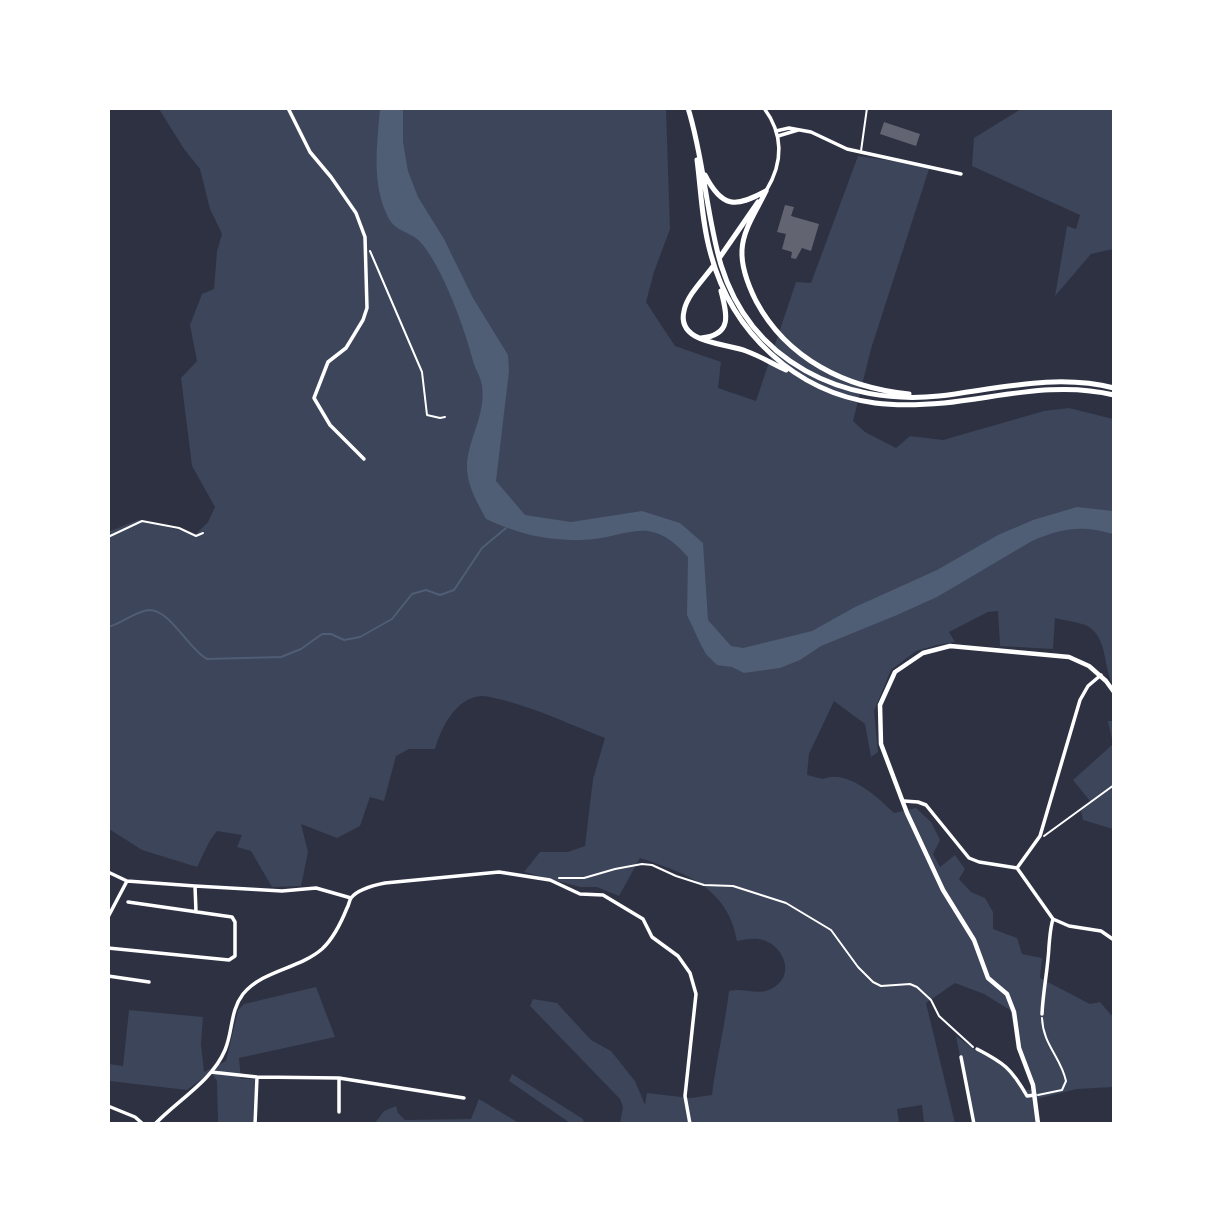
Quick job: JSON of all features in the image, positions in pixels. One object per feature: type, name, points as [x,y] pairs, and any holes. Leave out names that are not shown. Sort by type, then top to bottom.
[{"type":"highway","points":[[688,108],[722,267],[735,298],[757,331],[789,360],[831,384],[872,395],[904,398],[1052,382],[1083,382],[1114,388]]},
{"type":"highway","points":[[695,136],[707,238],[725,307],[726,322],[717,334],[698,337]]},
{"type":"highway","points":[[703,171],[716,194],[728,202],[747,201],[766,191]]},
{"type":"highway","points":[[766,191],[744,238],[742,258],[747,281],[764,314],[790,345],[814,364],[852,383],[882,391],[928,397]]},
{"type":"highway","points":[[766,191],[687,303],[683,313],[685,327],[698,337],[749,352],[846,397],[897,405],[949,402],[1044,389],[1082,389],[1114,395]]},
{"type":"highway","points":[[729,245],[744,238]]},
{"type":"highway","points":[[714,265],[730,301],[756,339],[781,363],[805,380]]},
{"type":"street","points":[[288,108],[310,152],[356,213],[365,237],[368,308],[346,348],[328,362],[314,398],[330,425],[364,459]]},
{"type":"street","points":[[764,108],[778,136],[779,162],[766,191]]},
{"type":"street","points":[[776,131],[800,129],[847,149],[961,174]]},
{"type":"street","points":[[778,136],[800,129]]},
{"type":"street","points":[[1038,1124],[1035,1095],[1019,1048],[1014,1012],[1007,994],[988,978],[974,940],[943,890],[922,847],[881,744],[880,705],[895,672],[923,653],[950,646],[1069,657],[1080,661],[1101,676],[1114,692]]},
{"type":"street","points":[[1017,868],[1038,839],[1080,699],[1088,686],[1101,676]]},
{"type":"street","points":[[904,801],[926,805],[969,858],[1017,868],[1053,919],[1069,926],[1101,931],[1114,940]]},
{"type":"street","points":[[108,872],[127,881],[282,891],[316,888],[351,898]]},
{"type":"street","points":[[155,1124],[211,1072],[227,1046],[231,1018],[244,992],[264,978],[303,962],[321,950],[335,933],[351,898],[366,888],[385,883],[483,872],[550,880],[580,894],[603,895],[643,919],[652,937],[678,956],[690,973],[696,994],[685,1096],[690,1124]]},
{"type":"street","points":[[108,917],[127,881]]},
{"type":"street","points":[[195,886],[196,912]]},
{"type":"street","points":[[108,948],[231,960],[234,956],[234,919],[128,902]]},
{"type":"street","points":[[1042,1014],[1049,934],[1053,919]]},
{"type":"street","points":[[108,976],[149,982]]},
{"type":"street","points":[[977,1049],[1002,1062],[1027,1096],[1035,1095]]},
{"type":"street","points":[[961,1057],[974,1124]]},
{"type":"street","points":[[211,1072],[257,1077],[340,1078],[464,1098]]},
{"type":"street","points":[[255,1124],[257,1077]]},
{"type":"street","points":[[339,1112],[340,1078]]},
{"type":"street","points":[[108,1106],[135,1117],[143,1124]]},
{"type":"lane","points":[[861,152],[867,108]]},
{"type":"path","points":[[365,237],[422,372],[427,415],[445,417]]},
{"type":"path","points":[[108,537],[142,521],[179,528],[195,536],[203,533]]},
{"type":"path","points":[[1038,839],[1114,785]]},
{"type":"path","points":[[550,880],[565,877],[573,880],[642,864],[652,865],[704,886],[733,887],[786,903],[829,928],[858,967],[877,984],[917,987],[931,1000],[939,1016],[977,1049]]},
{"type":"path","points":[[1035,1095],[1062,1090],[1066,1081],[1063,1069],[1043,1034],[1042,1014]]},
{"type":"shaded area","points":[[159,109],[666,109],[670,229],[646,302],[675,346],[721,362],[718,388],[756,401],[796,282],[811,283],[858,156],[930,166],[871,349],[853,421],[865,432],[896,448],[910,436],[943,440],[1044,411],[1069,408],[1113,419],[1113,685],[1102,646],[1095,632],[1089,627],[1055,618],[1053,649],[1000,646],[998,611],[988,612],[949,632],[955,642],[916,651],[891,670],[874,711],[878,752],[871,757],[865,724],[834,701],[809,754],[807,775],[852,781],[894,813],[916,808],[931,822],[940,840],[933,854],[940,867],[955,855],[965,869],[959,879],[971,892],[985,898],[993,912],[993,929],[1017,938],[1022,954],[1042,958],[1040,978],[1090,1004],[1100,1002],[1113,1015],[1113,1087],[1077,1089],[1036,1099],[1038,1123],[973,1123],[956,1036],[980,1053],[997,1059],[1026,1090],[1033,1089],[1010,1010],[984,994],[955,983],[926,1003],[955,1123],[924,1123],[922,1105],[897,1109],[899,1123],[620,1123],[623,1107],[620,1099],[530,1006],[533,999],[557,1003],[591,1040],[611,1051],[635,1081],[645,1105],[647,1093],[690,1098],[712,1095],[729,991],[761,992],[771,989],[784,976],[784,960],[767,941],[737,941],[725,908],[702,885],[673,870],[640,858],[619,896],[597,887],[580,887],[524,872],[540,852],[568,852],[585,846],[593,779],[605,738],[503,700],[482,696],[465,702],[451,715],[435,749],[409,749],[396,756],[384,801],[370,797],[360,826],[337,838],[301,824],[308,852],[301,886],[272,887],[251,851],[237,847],[242,835],[217,831],[197,867],[142,850],[109,829],[108,532],[138,520],[196,534],[208,522],[215,507],[192,466],[181,378],[197,361],[190,325],[202,294],[214,289],[217,251],[222,234],[210,209],[200,169]]},
{"type":"shaded area","points":[[380,109],[403,109],[403,142],[408,171],[418,197],[444,239],[473,298],[508,355],[509,371],[496,481],[525,515],[571,522],[642,511],[680,523],[703,543],[708,620],[731,646],[743,648],[812,631],[855,607],[937,570],[998,535],[1033,520],[1077,507],[1113,511],[1113,534],[1091,529],[1072,529],[1032,541],[937,597],[821,646],[800,660],[780,668],[744,673],[732,667],[717,665],[706,654],[687,615],[688,557],[674,543],[649,531],[597,539],[554,539],[509,529],[486,519],[473,493],[467,471],[468,454],[482,406],[481,383],[465,333],[438,268],[418,240],[392,223],[383,206],[377,179]]},
{"type":"shaded area","points":[[1021,109],[1113,109],[1113,249],[1091,254],[1055,296],[1067,226],[1076,229],[1080,215],[972,166],[974,138]]},
{"type":"shaded area","points":[[1108,721],[1113,721],[1113,744]]},
{"type":"shaded area","points":[[1113,744],[1113,829],[1083,820],[1081,811],[1090,801],[1073,780]]},
{"type":"shaded area","points":[[316,987],[335,1037],[239,1058],[241,1079],[255,1079],[253,1123],[218,1123],[217,1081],[211,1072],[187,1090],[109,1081],[109,1064],[123,1066],[129,1010],[203,1017],[201,1044],[204,1072],[226,1061],[238,1010],[244,1004]]},
{"type":"shaded area","points":[[512,1074],[583,1119],[584,1123],[570,1123],[509,1081]]},
{"type":"shaded area","points":[[479,1099],[519,1123],[375,1123],[384,1111],[396,1106],[398,1113],[405,1120],[471,1119]]},
{"type":"building","points":[[884,122],[920,134],[916,146],[880,134]]},
{"type":"building","points":[[785,205],[794,207],[791,216],[819,224],[811,251],[802,248],[796,259],[791,258],[792,252],[782,249],[786,234],[777,232]]},
{"type":"waterway","points":[[108,627],[149,610],[165,616],[207,659],[281,657],[301,649],[322,634],[331,634],[344,640],[360,637],[392,619],[412,594],[426,590],[440,595],[454,590],[482,548],[506,528]]}]
